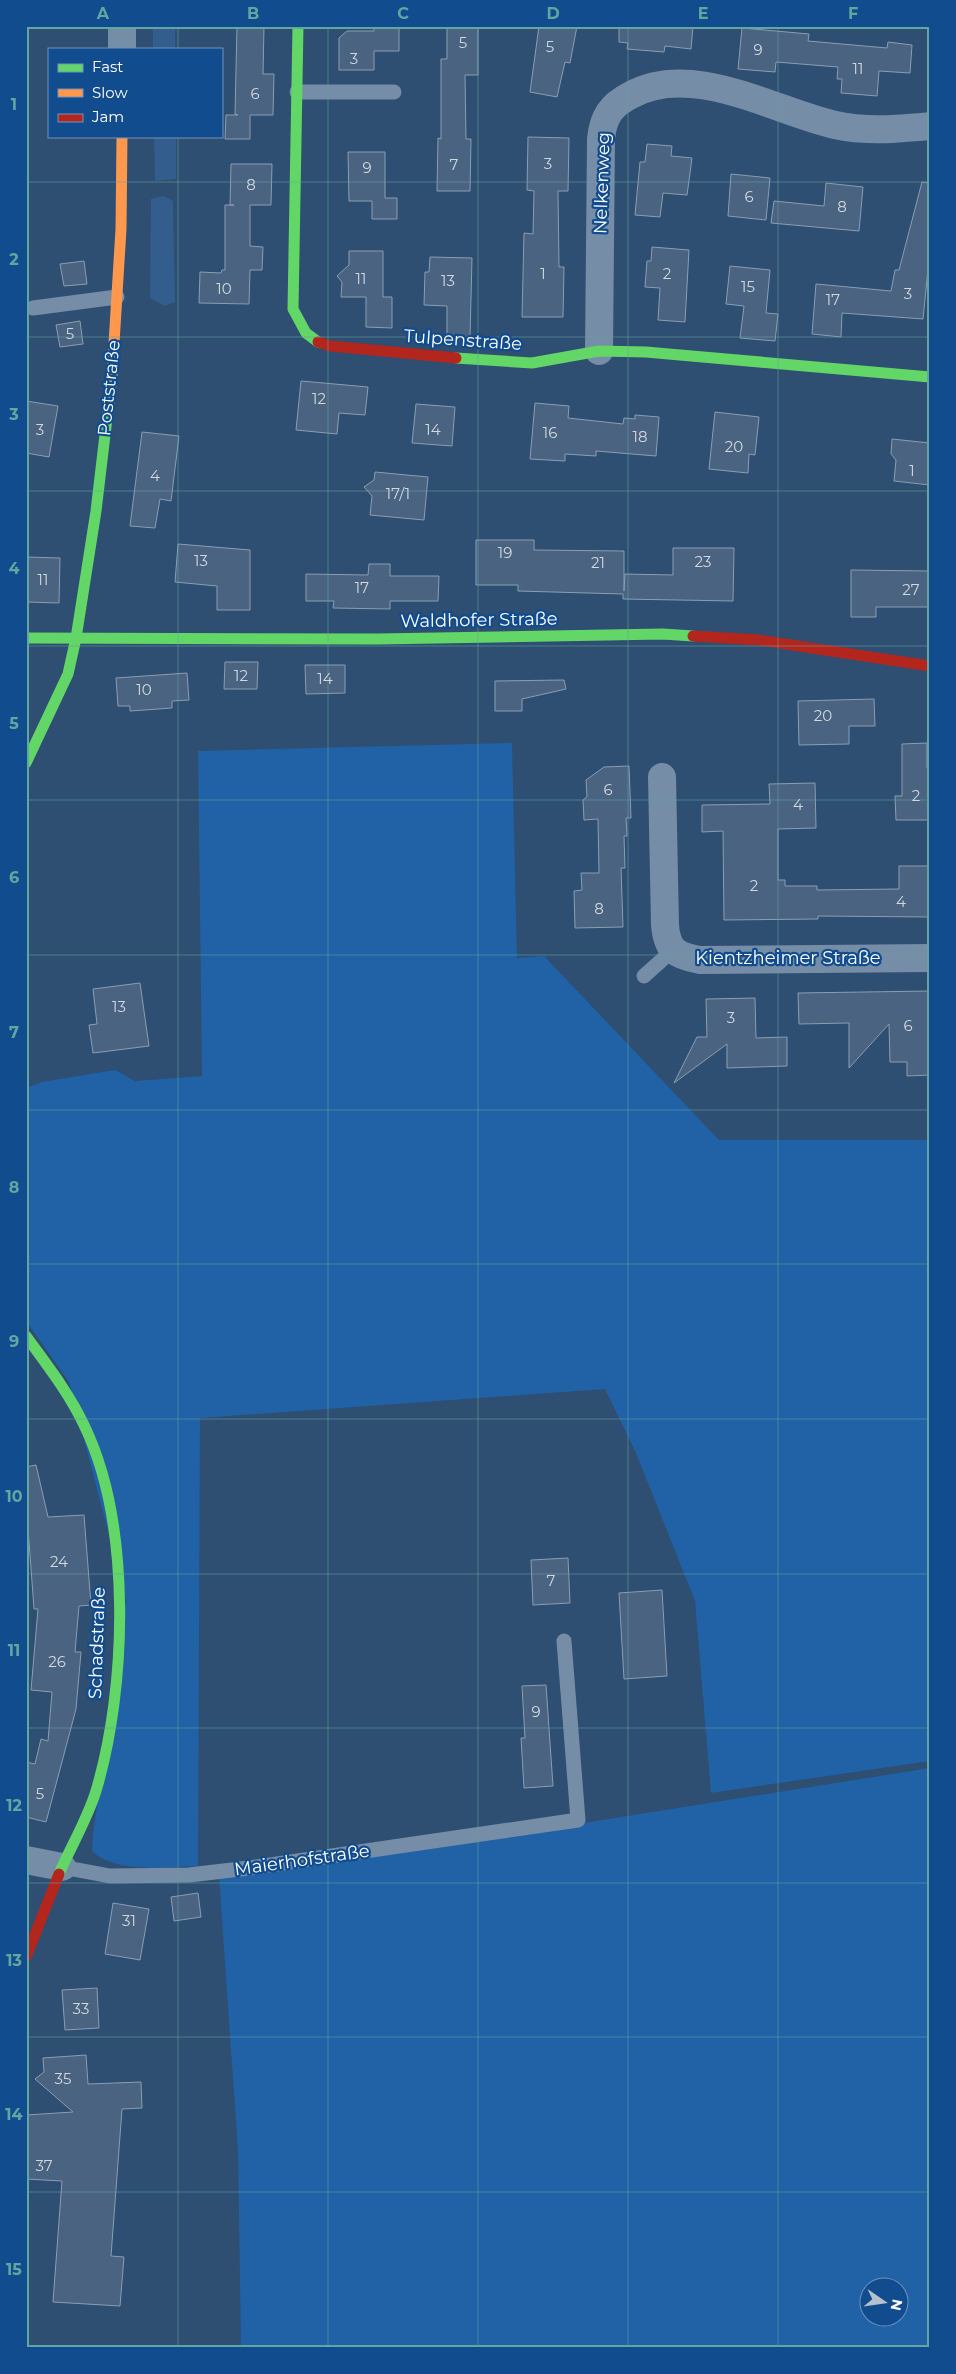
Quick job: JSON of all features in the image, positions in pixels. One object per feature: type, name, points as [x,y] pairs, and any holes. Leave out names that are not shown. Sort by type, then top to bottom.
[{"type":"street","points":[[122,26],[122,48]]},
{"type":"street","name":"Tulpenstraße","points":[[298,26],[292,309],[304,333],[315,342],[330,346],[483,361],[532,363],[599,351],[646,352],[930,377]]},
{"type":"street","name":"Nelkenweg","points":[[599,351],[601,139],[606,115],[618,102],[641,89],[666,84],[692,84],[718,88],[809,118],[837,125],[884,130],[930,126]]},
{"type":"street","name":"Poststraße","points":[[76,638],[96,511],[111,382],[121,230],[122,138]]},
{"type":"street","name":"Waldhofer Straße","points":[[26,638],[378,639],[663,634],[759,640],[930,666]]},
{"type":"street","points":[[26,763],[68,674],[76,638]]},
{"type":"street","name":"Kientzheimer Straße","points":[[662,777],[665,925],[666,939],[673,950],[685,957],[700,960],[930,958]]},
{"type":"street","name":"Schadstraße","points":[[26,1336],[62,1388],[90,1438],[113,1518],[118,1599],[113,1703],[96,1790],[81,1832],[62,1867],[26,1957]]},
{"type":"street","name":"Maierhofstraße","points":[[26,1860],[62,1867]]},
{"type":"lane","points":[[297,92],[394,92]]},
{"type":"lane","points":[[34,308],[116,297]]},
{"type":"lane","points":[[644,976],[673,950]]},
{"type":"lane","name":"Maierhofstraße","points":[[62,1867],[110,1876],[189,1875],[578,1820],[564,1642]]},
{"type":"shaded area","points":[[153,26],[175,26],[175,48],[153,48]]},
{"type":"shaded area","points":[[154,138],[176,138],[176,179],[155,181]]},
{"type":"shaded area","points":[[164,196],[173,201],[175,302],[165,306],[150,298],[151,199]]},
{"type":"shaded area","points":[[512,743],[517,958],[544,956],[719,1140],[930,1140],[930,1761],[711,1793],[695,1601],[636,1453],[605,1389],[200,1418],[198,1866],[142,1868],[114,1863],[92,1851],[126,1600],[69,1382],[26,1321],[26,1088],[42,1082],[115,1070],[135,1081],[202,1076],[198,751]]},
{"type":"shaded area","points":[[930,1768],[930,2348],[241,2348],[238,2151],[219,1876],[545,1832],[577,1824]]},
{"type":"building","points":[[237,26],[264,26],[263,74],[274,74],[273,115],[250,115],[250,139],[225,139],[226,115],[238,115],[235,114]]},
{"type":"building","points":[[399,26],[399,51],[374,51],[374,70],[339,70],[339,38],[347,31],[374,31],[374,27]]},
{"type":"building","points":[[447,26],[478,26],[478,75],[465,75],[466,139],[471,139],[470,191],[437,191],[438,138],[441,139],[441,59],[447,59]]},
{"type":"building","points":[[539,26],[577,26],[570,63],[565,62],[557,97],[530,92]]},
{"type":"building","points":[[619,26],[693,26],[691,49],[665,46],[664,52],[627,49],[628,43],[619,42]]},
{"type":"building","points":[[742,28],[809,34],[808,41],[887,48],[888,42],[912,45],[910,73],[879,71],[877,96],[841,93],[842,79],[837,79],[838,67],[776,62],[775,72],[738,69]]},
{"type":"building","points":[[528,137],[569,138],[568,191],[558,191],[559,267],[564,267],[563,317],[522,317],[524,233],[533,234],[534,191],[527,190]]},
{"type":"building","points":[[647,144],[672,146],[671,156],[692,158],[687,195],[663,193],[660,217],[635,215],[640,162],[645,162]]},
{"type":"building","points":[[348,152],[385,152],[385,198],[397,198],[397,219],[372,219],[372,201],[349,201]]},
{"type":"building","points":[[231,164],[272,164],[271,205],[250,205],[250,246],[263,247],[262,270],[250,270],[249,304],[199,303],[200,272],[221,273],[222,270],[225,270],[225,205],[230,205]]},
{"type":"building","points":[[731,174],[770,178],[766,220],[728,216]]},
{"type":"building","points":[[922,182],[930,183],[930,249],[923,319],[842,313],[841,337],[812,334],[816,284],[891,291],[895,270],[899,270]]},
{"type":"building","points":[[826,183],[863,187],[859,231],[771,223],[774,201],[824,206]]},
{"type":"building","points":[[652,247],[689,250],[685,322],[658,320],[660,288],[645,287],[647,261],[651,261]]},
{"type":"building","points":[[349,251],[383,251],[383,297],[392,297],[392,328],[366,327],[366,297],[341,297],[342,282],[337,276],[349,265]]},
{"type":"building","points":[[430,257],[472,258],[470,337],[447,337],[447,306],[424,305],[425,272],[429,272]]},
{"type":"building","points":[[84,261],[87,284],[64,286],[60,264]]},
{"type":"building","points":[[730,266],[770,270],[766,313],[778,314],[775,341],[740,338],[744,306],[726,304]]},
{"type":"building","points":[[80,321],[83,344],[60,347],[56,325]]},
{"type":"building","points":[[301,381],[368,387],[365,415],[339,413],[337,434],[296,430]]},
{"type":"building","points":[[26,401],[58,406],[49,457],[26,453]]},
{"type":"building","points":[[535,403],[569,406],[568,418],[623,424],[624,418],[635,419],[635,415],[659,417],[656,456],[596,451],[596,456],[565,454],[565,461],[530,459]]},
{"type":"building","points":[[416,404],[455,407],[452,446],[412,443]]},
{"type":"building","points":[[715,412],[759,417],[755,455],[749,454],[748,473],[709,469]]},
{"type":"building","points":[[142,432],[179,436],[171,501],[160,499],[155,528],[130,526]]},
{"type":"building","points":[[892,439],[930,443],[930,485],[894,481],[896,460],[891,454]]},
{"type":"building","points":[[375,472],[428,477],[424,520],[370,515],[372,496],[364,487],[374,480]]},
{"type":"building","points":[[476,540],[534,540],[534,550],[624,551],[624,591],[625,574],[673,575],[673,548],[734,548],[733,601],[623,599],[623,594],[518,591],[518,585],[476,585]]},
{"type":"building","points":[[178,544],[250,550],[250,610],[217,610],[217,586],[175,582]]},
{"type":"building","points":[[26,557],[60,558],[59,603],[26,602]]},
{"type":"building","points":[[369,564],[390,564],[390,576],[439,576],[438,601],[390,601],[390,609],[333,608],[334,601],[306,601],[306,574],[368,575]]},
{"type":"building","points":[[851,570],[930,571],[930,607],[876,607],[876,617],[851,617]]},
{"type":"building","points":[[225,662],[258,662],[257,689],[224,689]]},
{"type":"building","points":[[305,665],[345,665],[345,693],[306,694]]},
{"type":"building","points":[[187,673],[189,700],[172,701],[172,708],[130,711],[130,706],[118,706],[116,678]]},
{"type":"building","points":[[564,680],[566,689],[522,699],[522,711],[495,711],[495,681]]},
{"type":"building","points":[[874,699],[875,726],[849,726],[849,744],[799,745],[798,701]]},
{"type":"building","points":[[927,743],[927,768],[930,768],[930,820],[896,820],[895,796],[902,796],[902,744]]},
{"type":"building","points":[[629,766],[631,818],[626,818],[627,836],[624,836],[625,868],[621,868],[623,927],[575,928],[574,891],[582,890],[581,873],[599,873],[598,819],[584,820],[583,800],[587,797],[586,780],[604,767]]},
{"type":"building","points":[[815,783],[816,828],[778,829],[778,880],[785,880],[785,886],[817,886],[817,890],[899,889],[899,866],[930,866],[930,917],[818,916],[818,919],[724,920],[723,831],[702,832],[702,805],[770,804],[769,784]]},
{"type":"building","points":[[140,983],[149,1046],[93,1053],[89,1025],[97,1024],[93,989]]},
{"type":"building","points":[[930,991],[930,1075],[907,1076],[907,1062],[890,1062],[889,1024],[849,1068],[849,1023],[799,1024],[798,993]]},
{"type":"building","points":[[755,998],[756,1038],[787,1037],[787,1066],[727,1068],[727,1044],[674,1083],[697,1037],[707,1037],[706,999]]},
{"type":"building","points":[[36,1465],[48,1517],[84,1515],[91,1605],[79,1606],[75,1652],[81,1652],[76,1709],[46,1822],[26,1817],[26,1762],[35,1764],[41,1739],[48,1741],[52,1692],[31,1690],[38,1609],[34,1609],[26,1501],[26,1467]]},
{"type":"building","points":[[568,1558],[570,1603],[533,1605],[531,1560]]},
{"type":"building","points":[[662,1590],[667,1676],[624,1679],[619,1593]]},
{"type":"building","points":[[546,1685],[553,1786],[524,1788],[521,1738],[525,1738],[522,1686]]},
{"type":"building","points":[[198,1893],[201,1917],[174,1921],[171,1897]]},
{"type":"building","points":[[113,1903],[149,1909],[140,1960],[105,1954]]},
{"type":"building","points":[[97,1988],[99,2028],[65,2030],[62,1990]]},
{"type":"building","points":[[86,2055],[88,2084],[141,2082],[142,2108],[122,2109],[111,2256],[124,2257],[120,2306],[53,2302],[62,2181],[26,2179],[26,2115],[73,2112],[35,2079],[44,2072],[43,2058]]},
{"type":"traffic: fast","points":[[298,26],[293,309],[306,333],[318,342]]},
{"type":"traffic: fast","points":[[456,358],[532,363],[599,351],[646,352],[930,377]]},
{"type":"traffic: fast","points":[[26,763],[68,674],[76,638],[96,511],[112,376]]},
{"type":"traffic: fast","points":[[26,638],[378,639],[663,634],[693,636]]},
{"type":"traffic: fast","points":[[26,1336],[65,1390],[84,1425],[100,1465],[110,1509],[117,1557],[120,1606],[118,1656],[114,1704],[106,1749],[92,1802],[59,1874]]},
{"type":"traffic: slow","points":[[112,376],[121,229],[122,138]]},
{"type":"traffic: jam","points":[[318,342],[330,346],[456,358]]},
{"type":"traffic: jam","points":[[693,636],[759,640],[930,666]]},
{"type":"traffic: jam","points":[[26,1957],[59,1874]]}]
